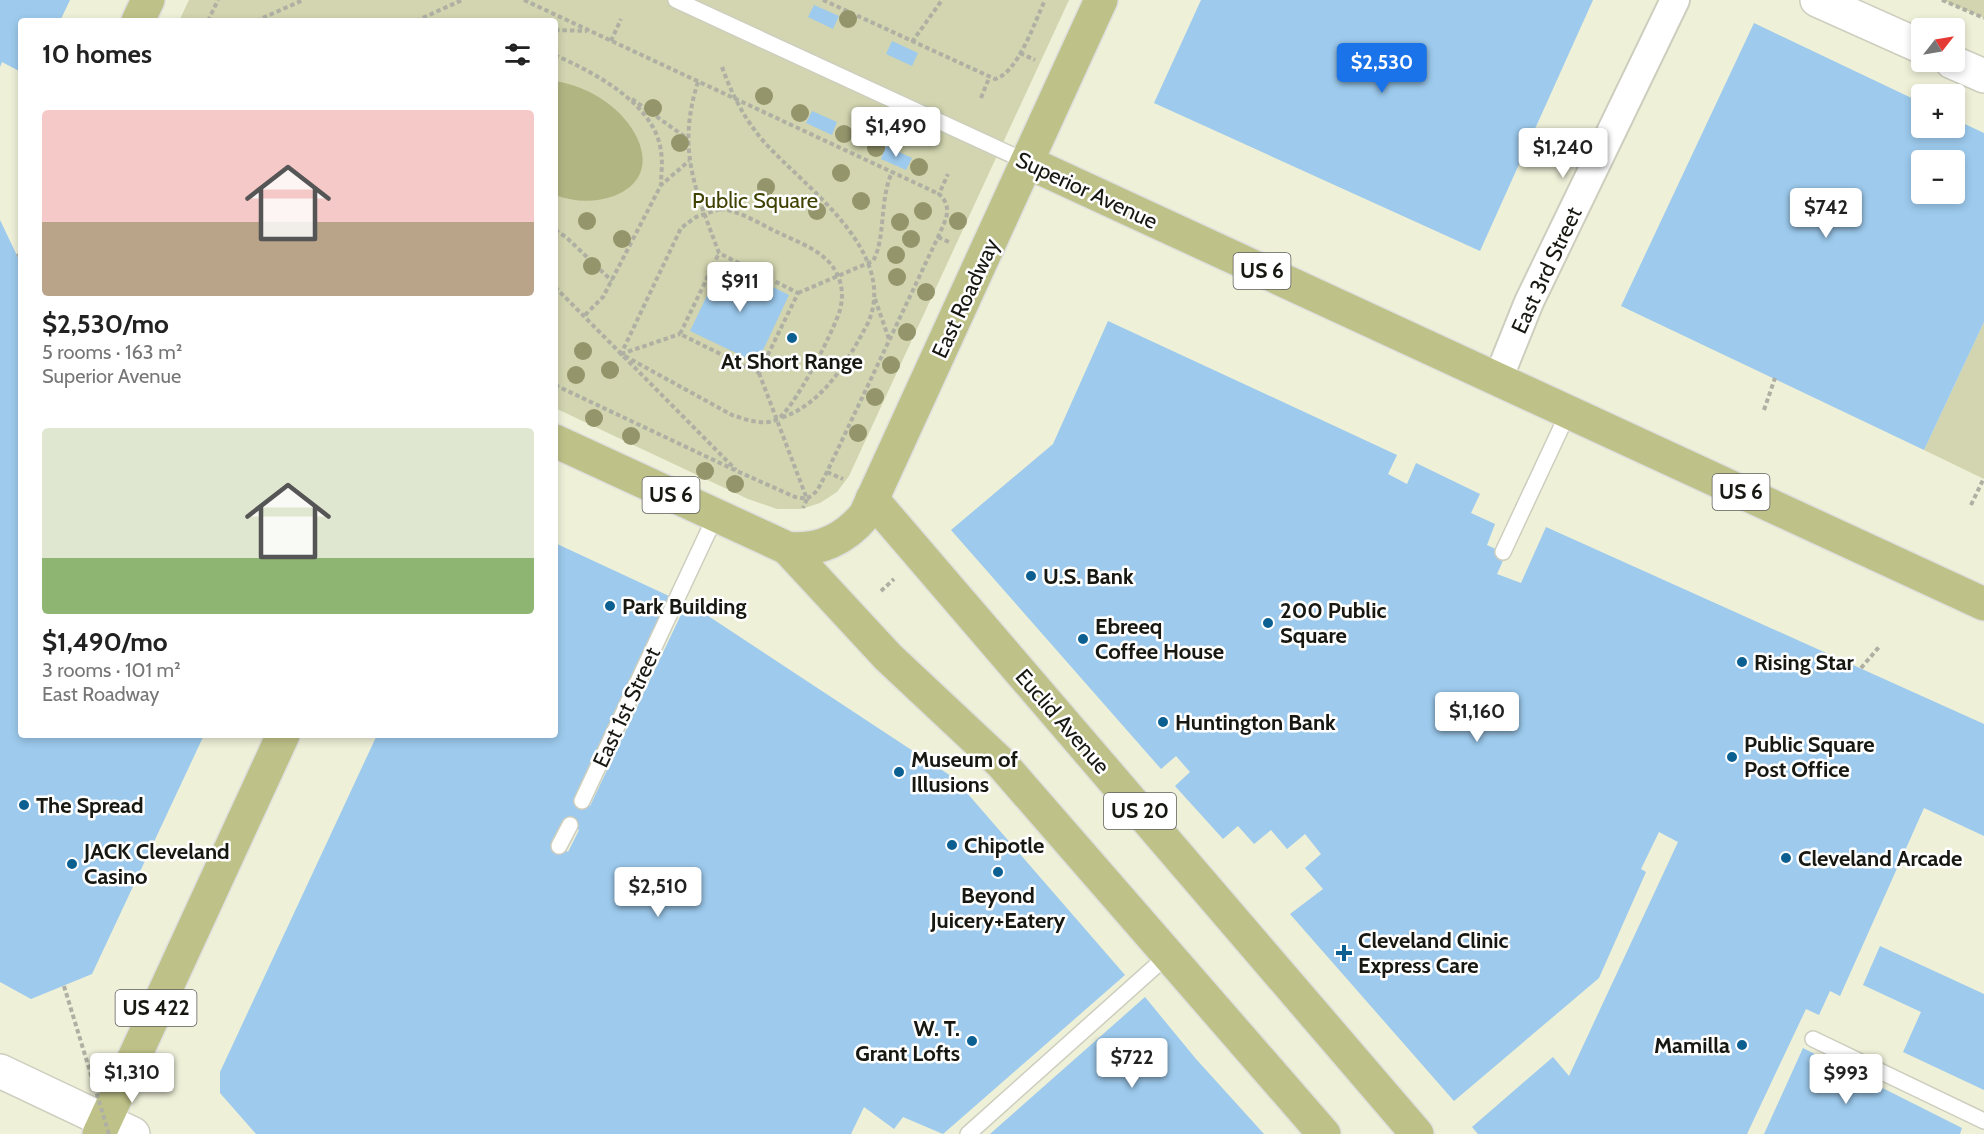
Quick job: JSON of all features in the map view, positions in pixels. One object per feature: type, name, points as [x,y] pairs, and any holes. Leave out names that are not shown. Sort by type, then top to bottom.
[{"type":"main road","points":[[139,18],[148,0]]},
{"type":"main road","name":"East Roadway","points":[[787,548],[814,548],[844,537],[866,515],[859,490],[1027,162],[1101,0]]},
{"type":"main road","name":"Superior Avenue","points":[[1027,162],[1498,380]]},
{"type":"main road","name":"US 6","points":[[1498,380],[1984,604]]},
{"type":"main road","name":"US 6","points":[[558,442],[787,548]]},
{"type":"main road","name":"Euclid Avenue","points":[[859,490],[1417,1134]]},
{"type":"main road","points":[[787,548],[888,657],[1001,763],[1324,1134]]},
{"type":"main road","name":"US 422","points":[[112,1130],[282,738]]},
{"type":"street","name":"East 3rd Street","points":[[1498,380],[1529,302],[1675,0]]},
{"type":"street","points":[[1817,0],[1911,42]]},
{"type":"street","points":[[1965,68],[1984,76]]},
{"type":"street","points":[[0,1071],[112,1130]]},
{"type":"lane","name":"Superior Avenue","points":[[676,0],[1027,162]]},
{"type":"lane","points":[[1503,552],[1568,412]]},
{"type":"lane","name":"East 1st Street","points":[[582,801],[716,515]]},
{"type":"lane","points":[[560,846],[570,825]]},
{"type":"lane","points":[[968,1134],[1168,955]]},
{"type":"lane","points":[[1813,1039],[1984,1121]]},
{"type":"path","points":[[209,18],[218,0]]},
{"type":"path","points":[[262,18],[296,1],[303,0]]},
{"type":"path","points":[[423,18],[462,0]]},
{"type":"path","points":[[524,0],[939,194],[947,204],[948,210],[938,237],[827,472],[817,491],[807,499],[803,508]]},
{"type":"path","points":[[823,0],[995,79],[1008,74],[1045,0]]},
{"type":"path","points":[[912,42],[942,0]]},
{"type":"path","points":[[1941,0],[1984,18]]},
{"type":"path","points":[[610,41],[621,19]]},
{"type":"path","points":[[558,30],[590,31]]},
{"type":"path","points":[[1020,53],[1041,62]]},
{"type":"path","points":[[558,56],[586,69],[624,93],[661,123],[688,139]]},
{"type":"path","points":[[722,67],[735,100],[764,142],[851,232],[869,263],[875,299],[889,340]]},
{"type":"path","points":[[981,98],[989,78]]},
{"type":"path","points":[[698,82],[690,106],[689,161],[694,189],[719,253],[798,293]]},
{"type":"path","points":[[624,93],[652,126],[661,150],[661,185]]},
{"type":"path","points":[[585,315],[600,301],[661,185],[689,161]]},
{"type":"path","points":[[759,373],[798,293],[873,261],[878,250],[882,208],[892,172]]},
{"type":"path","points":[[939,194],[948,174]]},
{"type":"path","points":[[621,354],[676,236],[688,222],[704,213],[720,209],[739,213],[815,251],[831,264],[838,276],[842,292],[837,317],[798,395],[777,420]]},
{"type":"path","points":[[558,232],[612,280]]},
{"type":"path","points":[[938,237],[956,245]]},
{"type":"path","points":[[680,334],[719,253]]},
{"type":"path","points":[[558,291],[585,315],[739,472]]},
{"type":"path","points":[[621,354],[732,414],[761,422],[777,420],[808,406],[824,391],[863,331],[875,299]]},
{"type":"path","points":[[621,354],[680,334],[759,373],[807,499]]},
{"type":"path","points":[[1764,410],[1775,378]]},
{"type":"path","points":[[558,385],[739,472],[795,497],[807,499]]},
{"type":"path","points":[[827,472],[859,490]]},
{"type":"path","points":[[1971,505],[1984,477]]},
{"type":"path","points":[[881,591],[897,577]]},
{"type":"path","points":[[1861,668],[1879,647]]},
{"type":"path","points":[[64,986],[112,1130]]},
{"type":"shaded area","points":[[0,0],[1984,0],[1984,1134],[0,1134]]},
{"type":"shaded area","points":[[558,82],[594,94],[606,102],[628,124],[642,150],[643,164],[639,176],[630,187],[614,196],[592,201],[558,196]]},
{"type":"green space","name":"Public Square","points":[[189,0],[1069,0],[849,476],[837,492],[820,503],[801,509],[777,509],[748,499],[558,409],[558,18],[180,18]]},
{"type":"green space","points":[[1942,0],[1984,0],[1984,18]]},
{"type":"green space","points":[[1984,322],[1984,479],[1924,450]]},
{"type":"building","points":[[0,0],[70,0],[61,18],[18,18],[18,70],[2,62],[0,67]]},
{"type":"building","points":[[1201,0],[1593,0],[1480,251],[1154,103]]},
{"type":"building","points":[[814,5],[839,16],[833,29],[808,17]]},
{"type":"building","points":[[1754,23],[1911,98],[1911,138],[1965,138],[1965,124],[1984,133],[1984,322],[1924,450],[1621,306]]},
{"type":"building","points":[[892,41],[918,53],[912,66],[886,54]]},
{"type":"building","points":[[812,111],[837,122],[832,135],[806,123]]},
{"type":"building","points":[[886,146],[912,158],[906,170],[881,159]]},
{"type":"building","name":"JACK Cleveland Casino","points":[[0,220],[18,258],[18,738],[203,738],[92,974],[31,999],[0,982]]},
{"type":"building","points":[[723,262],[789,295],[757,363],[690,331]]},
{"type":"building","points":[[1108,321],[1397,455],[1388,474],[1407,484],[1416,463],[1480,494],[1471,513],[1495,524],[1487,545],[1506,554],[1497,574],[1521,583],[1546,527],[1984,724],[1984,836],[1924,808],[1840,996],[1830,991],[1819,1015],[1806,1009],[1747,1134],[1478,1134],[1472,1127],[1553,1057],[1569,1076],[1678,842],[1659,832],[1641,869],[1646,872],[1599,978],[1454,1101],[1290,914],[1323,889],[1305,868],[1321,854],[1305,834],[1287,849],[1271,830],[1254,844],[1238,826],[1223,839],[1175,786],[1190,772],[1176,756],[1161,769],[951,530],[1053,444]]},
{"type":"building","points":[[558,544],[669,596],[574,798],[590,806],[687,602],[954,778],[1125,975],[943,1134],[903,1117],[894,1129],[864,1107],[851,1134],[256,1134],[220,1093],[220,1072],[376,738],[558,738]],"holes":[[[563,822],[579,830],[568,852],[553,842]]]},
{"type":"building","points":[[1880,946],[1984,994],[1984,1090],[1903,1052],[1921,1012],[1863,985]]},
{"type":"building","points":[[1145,997],[1196,1059],[1264,1134],[990,1134]]},
{"type":"building","points":[[1803,1048],[1962,1128],[1960,1134],[1764,1134]]},
{"type":"place","name":"At Short Range","points":[[792,338]]},
{"type":"place","name":"U.S. Bank","points":[[1031,576]]},
{"type":"place","name":"Park Building","points":[[610,606]]},
{"type":"place","name":"200 Public Square","points":[[1268,623]]},
{"type":"place","name":"Ebreeq Coffee House","points":[[1083,639]]},
{"type":"place","name":"Rising Star","points":[[1742,662]]},
{"type":"place","name":"Huntington Bank","points":[[1163,722]]},
{"type":"place","name":"Public Square Post Office","points":[[1732,757]]},
{"type":"place","name":"Museum of Illusions","points":[[899,772]]},
{"type":"place","name":"The Spread","points":[[24,805]]},
{"type":"place","name":"Chipotle","points":[[952,845]]},
{"type":"place","name":"Cleveland Arcade","points":[[1786,858]]},
{"type":"place","name":"JACK Cleveland Casino","points":[[72,864]]},
{"type":"place","name":"Beyond Juicery+Eatery","points":[[998,872]]},
{"type":"place","name":"Cleveland Clinic Express Care","points":[[1344,953]]},
{"type":"place","name":"W. T. Grant Lofts","points":[[972,1041]]},
{"type":"place","name":"Mamilla","points":[[1742,1045]]}]
